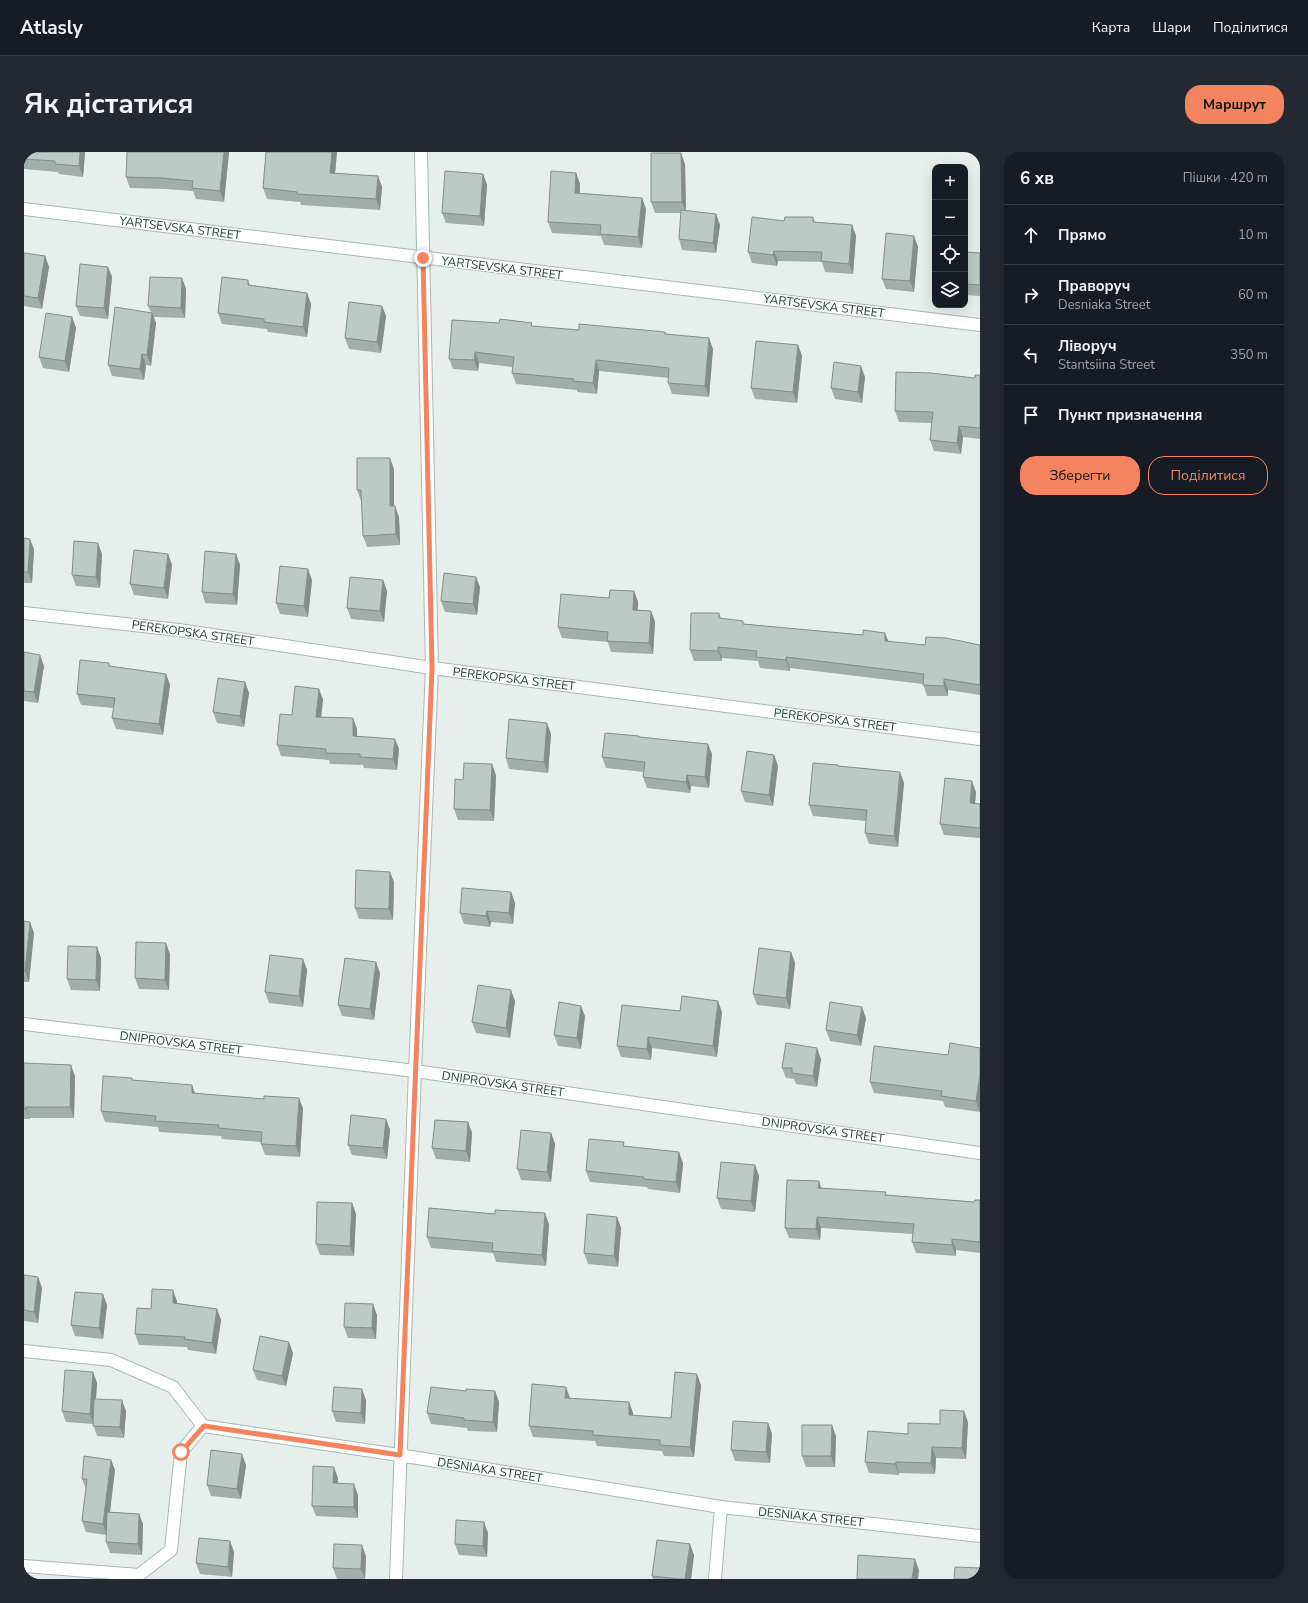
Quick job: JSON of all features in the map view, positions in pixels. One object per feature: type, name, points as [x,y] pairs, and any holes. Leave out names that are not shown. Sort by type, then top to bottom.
[{"type":"street","points":[[396,1579],[432,668],[421,152]]},
{"type":"street","name":"YARTSEVSKA STREET","points":[[24,209],[980,325]]},
{"type":"street","name":"PEREKOPSKA STREET","points":[[24,614],[179,630],[432,668],[980,739]]},
{"type":"street","name":"DNIPROVSKA STREET","points":[[24,1024],[415,1071],[980,1153]]},
{"type":"street","points":[[24,1351],[111,1360],[173,1387],[204,1426],[181,1452],[171,1550],[139,1575],[24,1566]]},
{"type":"street","name":"DESNIAKA STREET","points":[[204,1426],[400,1455],[721,1507],[980,1536]]},
{"type":"street","points":[[715,1579],[721,1507]]},
{"type":"building","points":[[24,152],[80,152],[79,166],[55,164],[55,161],[24,159]]},
{"type":"building","points":[[127,152],[224,152],[220,191],[192,188],[193,181],[126,177]]},
{"type":"building","points":[[266,152],[332,152],[330,173],[378,176],[376,199],[297,194],[297,192],[263,188]]},
{"type":"building","points":[[651,153],[681,153],[682,202],[651,202]]},
{"type":"building","points":[[445,171],[483,174],[480,216],[442,213]]},
{"type":"building","points":[[551,171],[576,173],[575,193],[642,198],[638,237],[600,234],[601,225],[548,222]]},
{"type":"building","points":[[681,210],[716,214],[713,243],[679,239]]},
{"type":"building","points":[[752,217],[784,221],[785,217],[813,217],[813,222],[852,225],[849,264],[821,261],[822,252],[774,251],[773,255],[748,252]]},
{"type":"building","points":[[886,233],[914,236],[910,281],[882,279]]},
{"type":"building","points":[[968,252],[980,253],[980,285],[968,284]]},
{"type":"building","points":[[24,253],[45,256],[38,298],[24,296]]},
{"type":"building","points":[[80,264],[108,267],[104,308],[76,306]]},
{"type":"building","points":[[150,277],[182,278],[181,308],[148,306]]},
{"type":"building","points":[[222,277],[248,280],[248,285],[307,293],[303,327],[264,322],[264,319],[218,313]]},
{"type":"building","points":[[349,302],[382,306],[377,342],[345,338]]},
{"type":"building","points":[[115,307],[152,313],[147,355],[142,354],[140,369],[108,365]]},
{"type":"building","points":[[46,313],[72,317],[65,361],[39,357]]},
{"type":"building","points":[[500,319],[532,323],[531,326],[579,330],[579,324],[665,332],[665,334],[709,338],[705,386],[668,383],[669,368],[596,360],[593,383],[573,381],[574,379],[512,373],[514,357],[475,352],[474,360],[449,359],[452,320],[499,323]]},
{"type":"building","points":[[756,341],[798,345],[793,392],[751,388]]},
{"type":"building","points":[[834,362],[861,366],[858,392],[831,388]]},
{"type":"building","points":[[896,372],[931,373],[975,378],[975,375],[980,375],[980,428],[959,426],[957,443],[930,440],[933,412],[895,411]]},
{"type":"building","points":[[357,458],[390,458],[390,506],[395,506],[396,534],[363,536],[361,490],[357,490]]},
{"type":"building","points":[[24,538],[30,539],[28,572],[24,572]]},
{"type":"building","points":[[74,541],[98,543],[96,577],[72,575]]},
{"type":"building","points":[[134,550],[168,554],[164,588],[130,584]]},
{"type":"building","points":[[205,551],[236,554],[233,594],[202,592]]},
{"type":"building","points":[[280,566],[308,569],[304,606],[276,603]]},
{"type":"building","points":[[444,573],[476,577],[473,604],[441,601]]},
{"type":"building","points":[[350,577],[383,580],[380,611],[347,608]]},
{"type":"building","points":[[610,590],[634,591],[633,610],[651,611],[649,643],[607,641],[608,632],[558,627],[561,594],[609,598]]},
{"type":"building","points":[[691,613],[719,613],[719,618],[743,621],[743,624],[863,635],[863,630],[885,633],[885,641],[925,645],[926,637],[946,638],[980,645],[980,685],[944,679],[944,686],[923,685],[924,674],[786,657],[786,660],[756,657],[757,651],[718,647],[718,651],[690,650]]},
{"type":"building","points":[[24,652],[40,655],[34,692],[24,691]]},
{"type":"building","points":[[80,660],[109,663],[109,666],[166,674],[159,724],[112,718],[115,698],[77,694]]},
{"type":"building","points":[[218,678],[245,682],[240,716],[213,712]]},
{"type":"building","points":[[295,686],[319,689],[316,717],[353,718],[353,736],[395,739],[393,759],[360,757],[360,754],[326,753],[326,749],[277,745],[280,714],[292,715]]},
{"type":"building","points":[[509,719],[547,723],[544,762],[506,758]]},
{"type":"building","points":[[605,733],[708,744],[705,777],[687,775],[686,782],[643,777],[645,762],[602,757]]},
{"type":"building","points":[[747,751],[774,755],[769,795],[741,791]]},
{"type":"building","points":[[464,763],[492,764],[490,810],[454,809],[455,779],[463,780]]},
{"type":"building","points":[[813,763],[900,772],[894,836],[865,833],[867,810],[809,805]]},
{"type":"building","points":[[945,778],[972,781],[970,803],[980,804],[980,828],[940,824]]},
{"type":"building","points":[[356,870],[390,872],[389,909],[355,908]]},
{"type":"building","points":[[462,888],[511,892],[509,913],[487,911],[486,916],[460,913]]},
{"type":"building","points":[[24,921],[30,922],[25,971],[24,971]]},
{"type":"building","points":[[136,942],[166,943],[165,980],[135,978]]},
{"type":"building","points":[[68,946],[97,947],[96,980],[67,979]]},
{"type":"building","points":[[759,948],[791,952],[786,998],[753,994]]},
{"type":"building","points":[[270,955],[303,959],[299,996],[265,992]]},
{"type":"building","points":[[345,958],[376,962],[370,1009],[338,1005]]},
{"type":"building","points":[[478,985],[511,990],[506,1028],[472,1022]]},
{"type":"building","points":[[682,996],[718,1001],[713,1046],[648,1037],[647,1049],[617,1046],[622,1005],[680,1011]]},
{"type":"building","points":[[559,1002],[581,1006],[577,1038],[554,1035]]},
{"type":"building","points":[[830,1002],[862,1007],[857,1035],[826,1030]]},
{"type":"building","points":[[786,1043],[817,1048],[813,1076],[792,1073],[792,1068],[782,1068]]},
{"type":"building","points":[[950,1043],[980,1048],[980,1075],[976,1101],[941,1096],[942,1091],[870,1082],[874,1046],[948,1055]]},
{"type":"building","points":[[24,1063],[71,1065],[70,1107],[24,1108]]},
{"type":"building","points":[[103,1076],[192,1085],[192,1093],[264,1099],[264,1096],[299,1098],[296,1146],[261,1144],[262,1132],[218,1128],[219,1125],[155,1121],[156,1116],[101,1111]]},
{"type":"building","points":[[351,1115],[386,1119],[383,1148],[348,1145]]},
{"type":"building","points":[[435,1120],[468,1122],[466,1151],[432,1148]]},
{"type":"building","points":[[521,1130],[551,1133],[547,1172],[517,1169]]},
{"type":"building","points":[[589,1139],[624,1142],[623,1146],[679,1152],[676,1182],[586,1171]]},
{"type":"building","points":[[721,1162],[755,1165],[751,1201],[717,1198]]},
{"type":"building","points":[[787,1180],[819,1181],[818,1188],[886,1192],[885,1195],[974,1202],[975,1200],[980,1200],[980,1242],[952,1239],[952,1245],[912,1242],[914,1224],[817,1217],[816,1229],[785,1228]]},
{"type":"building","points":[[317,1202],[352,1203],[350,1246],[316,1244]]},
{"type":"building","points":[[429,1208],[495,1214],[495,1210],[545,1213],[542,1255],[492,1251],[493,1243],[427,1237]]},
{"type":"building","points":[[587,1214],[617,1217],[614,1256],[584,1253]]},
{"type":"building","points":[[24,1275],[38,1277],[34,1312],[24,1310]]},
{"type":"building","points":[[152,1289],[173,1290],[173,1303],[217,1309],[212,1343],[184,1339],[185,1337],[135,1334],[137,1308],[151,1309]]},
{"type":"building","points":[[75,1292],[103,1294],[99,1328],[71,1325]]},
{"type":"building","points":[[345,1303],[373,1304],[372,1328],[344,1327]]},
{"type":"building","points":[[260,1336],[289,1342],[282,1376],[253,1370]]},
{"type":"building","points":[[65,1370],[93,1372],[90,1414],[62,1411]]},
{"type":"building","points":[[675,1372],[697,1374],[690,1447],[660,1445],[660,1440],[593,1435],[593,1431],[529,1426],[532,1384],[566,1387],[565,1398],[629,1402],[629,1415],[671,1418]]},
{"type":"building","points":[[334,1387],[362,1389],[361,1413],[332,1411]]},
{"type":"building","points":[[431,1387],[466,1391],[466,1389],[495,1391],[493,1422],[464,1420],[464,1418],[427,1413]]},
{"type":"building","points":[[94,1399],[122,1400],[120,1427],[93,1426]]},
{"type":"building","points":[[940,1410],[964,1411],[962,1448],[932,1447],[931,1463],[896,1462],[895,1464],[865,1462],[868,1431],[908,1434],[908,1423],[940,1424]]},
{"type":"building","points":[[733,1421],[768,1423],[766,1452],[731,1450]]},
{"type":"building","points":[[802,1425],[832,1425],[831,1456],[802,1456]]},
{"type":"building","points":[[211,1450],[242,1454],[237,1489],[207,1485]]},
{"type":"building","points":[[84,1456],[111,1460],[103,1524],[82,1521],[87,1479],[82,1479]]},
{"type":"building","points":[[313,1466],[334,1467],[333,1483],[354,1484],[354,1507],[312,1506]]},
{"type":"building","points":[[107,1512],[139,1514],[138,1544],[106,1542]]},
{"type":"building","points":[[456,1520],[484,1522],[483,1546],[455,1544]]},
{"type":"building","points":[[199,1538],[230,1541],[228,1567],[196,1563]]},
{"type":"building","points":[[657,1540],[690,1544],[685,1579],[652,1576]]},
{"type":"building","points":[[334,1544],[362,1545],[361,1569],[333,1568]]},
{"type":"building","points":[[858,1555],[915,1559],[912,1579],[857,1579]]},
{"type":"building","points":[[955,1567],[980,1568],[980,1579],[954,1579]]},
{"type":"route","points":[[181,1452],[204,1426],[400,1455],[432,668],[423,258]]}]
